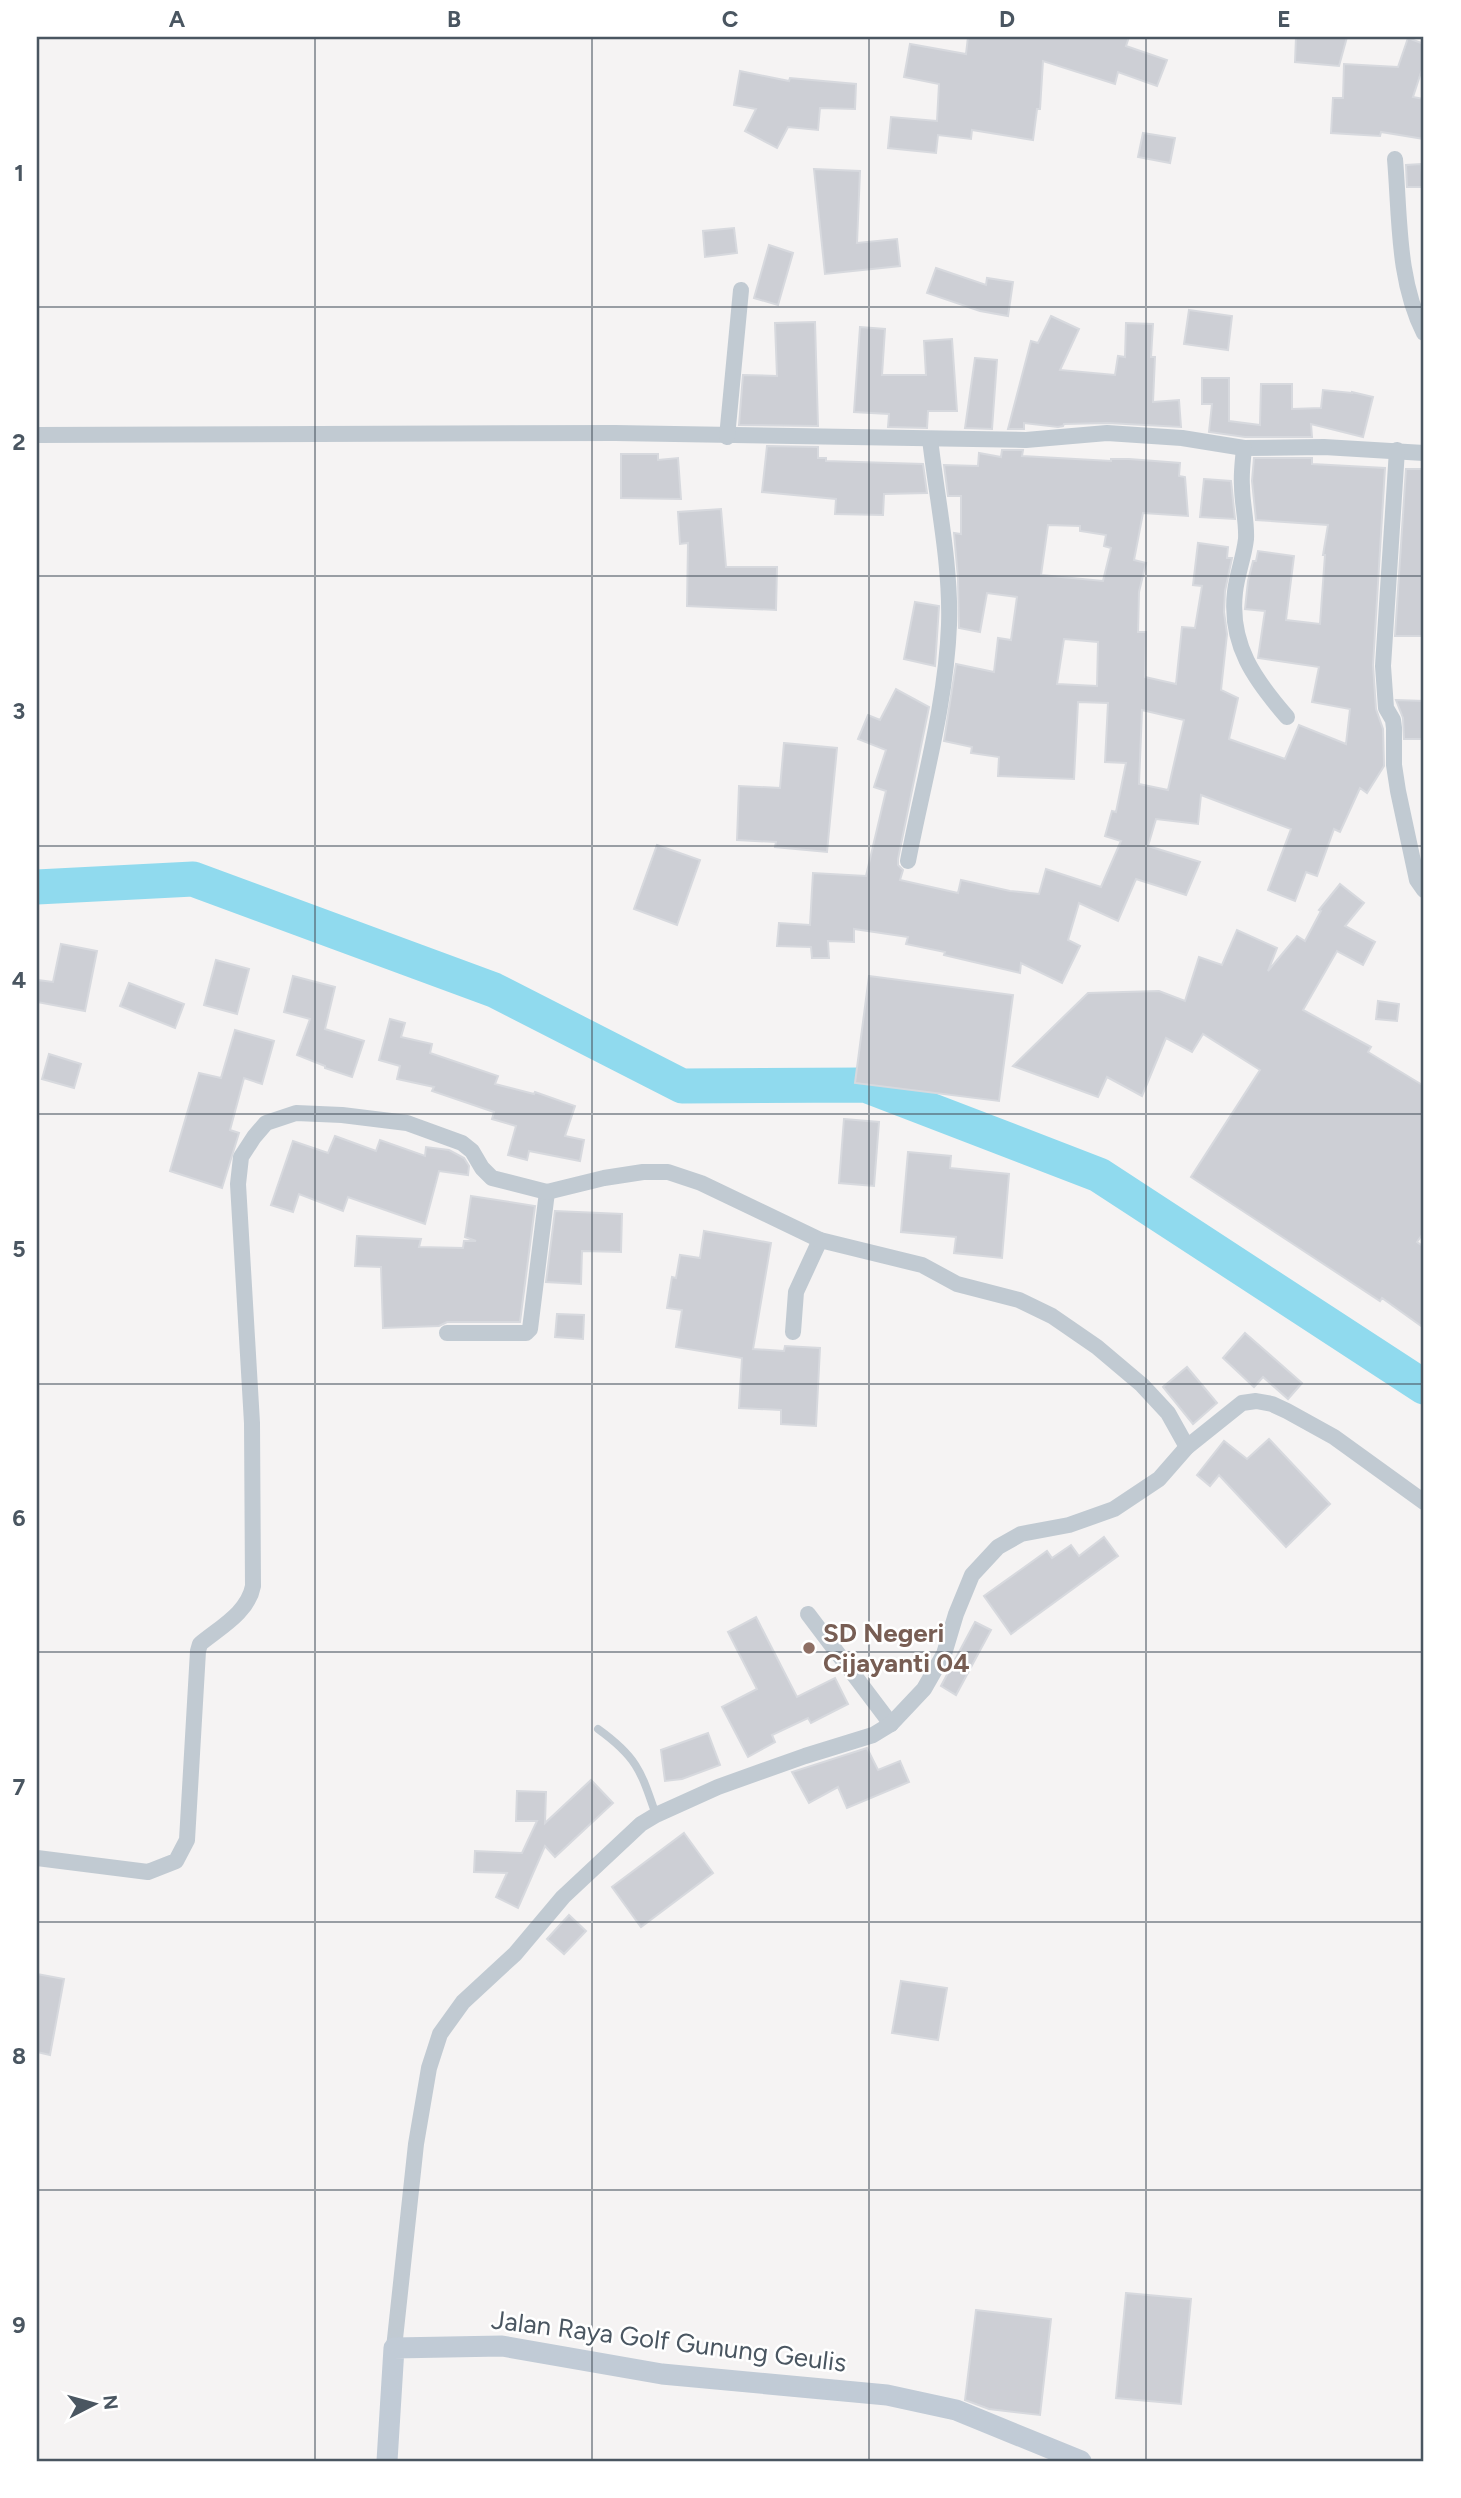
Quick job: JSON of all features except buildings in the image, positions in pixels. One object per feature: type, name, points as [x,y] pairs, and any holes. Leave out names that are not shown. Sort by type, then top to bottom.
[{"type":"main road","name":"Jalan Raya Golf Gunung Geulis","points":[[394,2348],[502,2346],[662,2374],[887,2395],[956,2410],[1081,2461]]},
{"type":"main road","points":[[387,2461],[394,2348]]},
{"type":"street","points":[[1395,159],[1407,285],[1415,314],[1424,333]]},
{"type":"street","points":[[727,437],[741,290]]},
{"type":"street","points":[[37,435],[615,433],[1027,440],[1107,433],[1182,438],[1244,448],[1324,447],[1424,453]]},
{"type":"street","points":[[908,861],[943,690],[949,621],[945,560],[930,439]]},
{"type":"street","points":[[1244,448],[1241,486],[1246,541],[1235,593],[1236,623],[1251,671],[1287,717]]},
{"type":"street","points":[[1397,450],[1383,666],[1386,708],[1393,720],[1394,765],[1398,791],[1417,880],[1424,890]]},
{"type":"street","points":[[37,1858],[148,1872],[176,1861],[187,1840],[198,1651],[200,1644],[244,1606],[253,1586],[253,1423],[238,1184],[241,1157],[266,1123],[296,1113],[342,1115],[407,1123],[462,1143],[472,1151],[492,1178],[547,1192],[643,1172],[668,1172],[701,1183],[820,1240],[922,1265],[957,1284],[1019,1300],[1052,1316],[1097,1347],[1142,1385],[1168,1413],[1187,1447]]},
{"type":"street","points":[[447,1333],[526,1333],[530,1329],[547,1192]]},
{"type":"street","points":[[793,1332],[796,1292],[820,1240]]},
{"type":"street","points":[[394,2348],[416,2144],[429,2068],[440,2034],[463,2003],[515,1954],[563,1897],[641,1824],[731,1782],[873,1735],[891,1724],[924,1689],[944,1654],[972,1575],[998,1547],[1021,1534],[1069,1525],[1114,1509],[1159,1479],[1187,1447],[1242,1403],[1256,1401],[1272,1404],[1334,1437],[1424,1502]]},
{"type":"street","points":[[808,1614],[891,1724]]},
{"type":"lane","points":[[598,1729],[622,1746],[641,1772],[656,1815]]},
{"type":"waterway","points":[[37,887],[193,879],[494,990],[682,1086],[865,1085],[1099,1175],[1424,1387]]},
{"type":"place","name":"SD Negeri Cijayanti 04","points":[[809,1648]]}]
